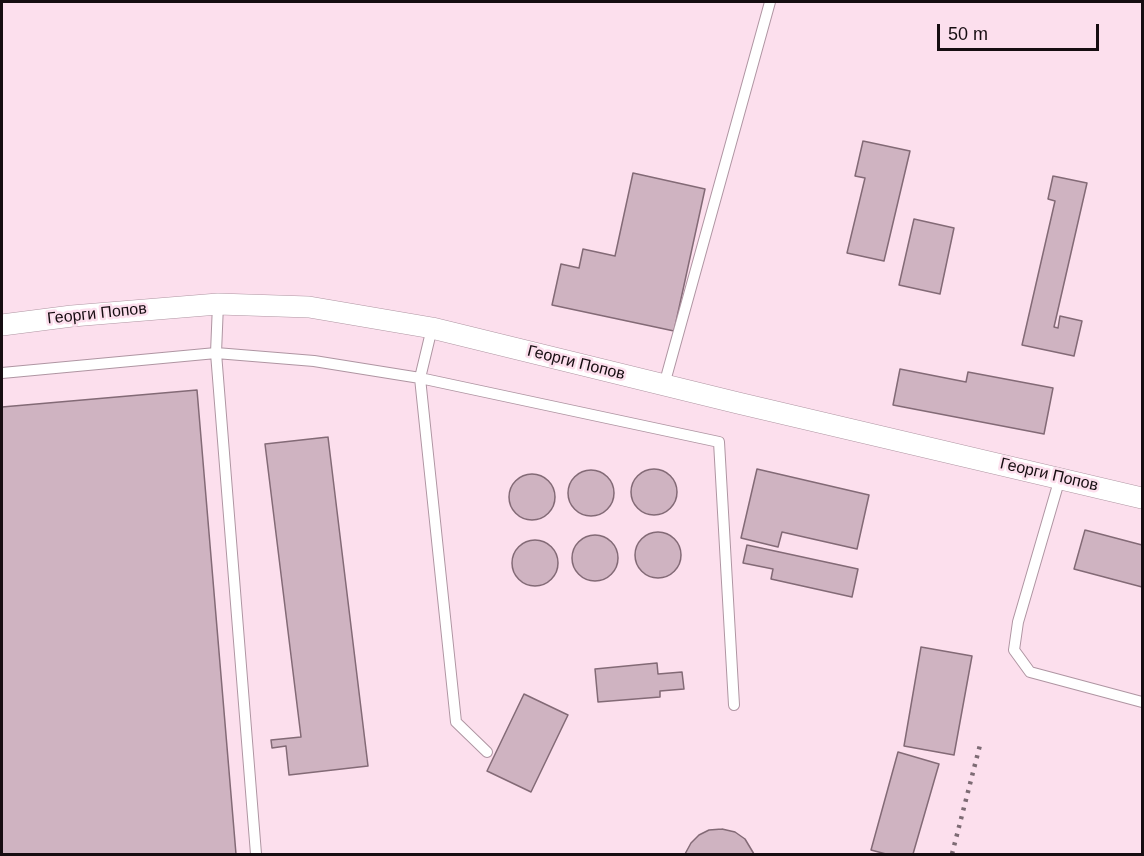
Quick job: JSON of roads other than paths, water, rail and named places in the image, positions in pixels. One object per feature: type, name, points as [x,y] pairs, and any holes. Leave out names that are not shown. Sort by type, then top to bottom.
[{"type":"street","name":"Георги Попов","points":[[2,325],[72,315],[218,304],[309,307],[432,328],[1143,498]]},
{"type":"lane","points":[[664,385],[771,2]]},
{"type":"lane","points":[[218,304],[216,353],[256,855]]},
{"type":"lane","points":[[432,328],[420,378],[456,722],[487,752]]},
{"type":"lane","points":[[2,373],[216,353],[314,361],[420,378],[719,442],[734,705]]},
{"type":"lane","points":[[1060,477],[1018,622],[1014,650],[1030,672],[1143,702]]},
{"type":"railway","points":[[952,854],[980,745]]}]
